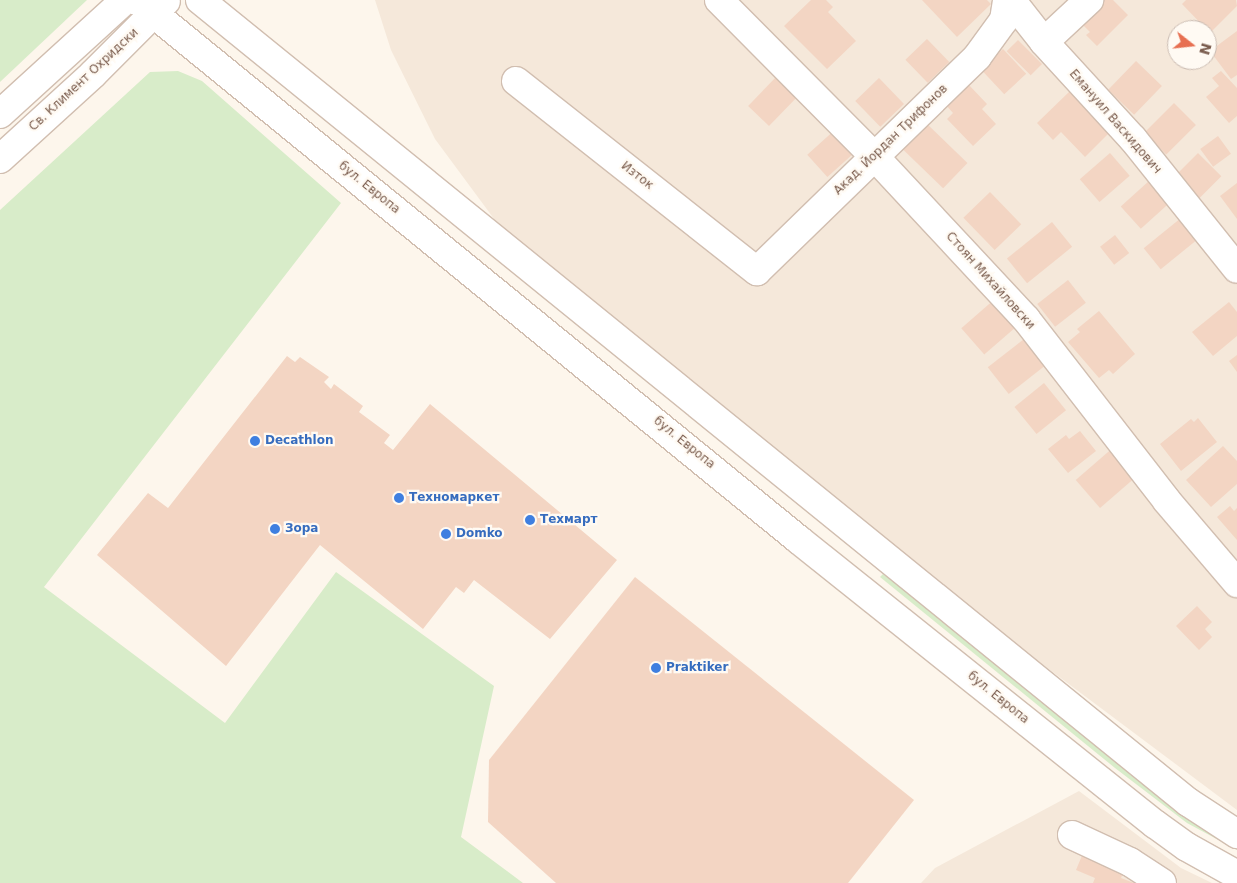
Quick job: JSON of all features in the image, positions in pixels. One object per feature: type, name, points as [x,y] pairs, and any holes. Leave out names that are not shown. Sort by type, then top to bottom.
[{"type":"street","points":[[0,114],[125,0]]},
{"type":"street","points":[[200,0],[1188,802],[1237,834]]},
{"type":"street","name":"Стоян Михайловски","points":[[719,0],[874,156],[1026,318],[1167,501],[1237,583]]},
{"type":"street","name":"Акад. Йордан Трифонов","points":[[757,271],[977,57],[1004,20],[1007,0]]},
{"type":"street","name":"Емануил Васкидович","points":[[1011,0],[1044,42],[1133,139],[1237,269]]},
{"type":"street","points":[[1044,42],[1089,0]]},
{"type":"street","name":"Св. Климент Охридски","points":[[0,159],[153,5]]},
{"type":"street","name":"бул. Европа","points":[[153,5],[799,540],[1155,824],[1187,847],[1237,875]]},
{"type":"street","name":"Изток","points":[[516,81],[757,271]]},
{"type":"street","points":[[1072,835],[1130,862],[1162,883]]},
{"type":"shaded area","points":[[375,0],[1237,0],[1237,810],[970,610],[599,305],[503,231],[435,139],[391,50]]},
{"type":"shaded area","points":[[1079,791],[1181,868],[1212,883],[921,883],[935,868]]},
{"type":"green space","points":[[0,0],[87,0],[0,82]]},
{"type":"green space","points":[[178,71],[202,81],[341,203],[44,587],[225,723],[336,572],[494,686],[461,837],[523,883],[0,883],[0,210],[150,72]]},
{"type":"green space","points":[[883,574],[1237,839],[1237,850],[1187,823],[1115,768],[880,577]]},
{"type":"building","points":[[811,0],[826,0],[833,7],[828,12],[856,41],[827,69],[784,26]]},
{"type":"building","points":[[922,0],[987,0],[991,4],[957,37]]},
{"type":"building","points":[[1097,0],[1113,0],[1128,15],[1097,46],[1086,35],[1090,32],[1078,20]]},
{"type":"building","points":[[1186,0],[1236,0],[1237,6],[1217,26],[1217,20],[1197,20],[1182,4]]},
{"type":"building","points":[[1237,31],[1237,75],[1231,79],[1217,60],[1217,46]]},
{"type":"building","points":[[927,39],[949,62],[928,83],[905,60]]},
{"type":"building","points":[[1018,40],[1042,64],[1031,75],[1007,51]]},
{"type":"building","points":[[1003,49],[1026,74],[1004,94],[981,69]]},
{"type":"building","points":[[1136,61],[1162,86],[1134,115],[1108,90]]},
{"type":"building","points":[[1221,71],[1237,88],[1237,116],[1229,123],[1206,97],[1219,86],[1212,78]]},
{"type":"building","points":[[778,75],[799,95],[769,126],[748,106]]},
{"type":"building","points":[[879,78],[904,104],[880,127],[855,101]]},
{"type":"building","points":[[968,84],[987,104],[982,109],[996,124],[973,146],[947,119],[953,113],[945,104]]},
{"type":"building","points":[[1070,91],[1110,132],[1085,157],[1061,132],[1053,140],[1037,123]]},
{"type":"building","points":[[1174,103],[1196,125],[1166,155],[1144,133]]},
{"type":"building","points":[[925,122],[967,163],[943,188],[901,147]]},
{"type":"building","points":[[837,128],[857,150],[827,177],[807,155]]},
{"type":"building","points":[[1218,136],[1231,154],[1213,167],[1200,149]]},
{"type":"building","points":[[1110,153],[1130,176],[1099,202],[1080,179]]},
{"type":"building","points":[[1198,153],[1221,176],[1197,201],[1173,178]]},
{"type":"building","points":[[1149,181],[1169,203],[1141,229],[1121,206]]},
{"type":"building","points":[[1237,183],[1237,219],[1220,196]]},
{"type":"building","points":[[990,192],[1021,224],[995,250],[963,218]]},
{"type":"building","points":[[1181,218],[1198,239],[1161,269],[1144,248]]},
{"type":"building","points":[[1052,222],[1072,247],[1027,283],[1007,259]]},
{"type":"building","points":[[1115,235],[1129,253],[1114,265],[1100,247]]},
{"type":"building","points":[[1068,280],[1086,303],[1055,327],[1037,304]]},
{"type":"building","points":[[996,298],[1019,324],[984,355],[961,328]]},
{"type":"building","points":[[1229,302],[1237,312],[1237,336],[1213,356],[1192,332]]},
{"type":"building","points":[[1099,311],[1135,354],[1113,374],[1109,370],[1099,378],[1068,342],[1080,332],[1077,329]]},
{"type":"building","points":[[1024,339],[1045,366],[1009,394],[988,367]]},
{"type":"building","points":[[1237,355],[1237,372],[1229,361]]},
{"type":"building","points":[[287,356],[295,362],[300,357],[329,377],[324,382],[331,389],[334,384],[363,406],[359,412],[390,435],[384,443],[393,450],[430,404],[617,560],[550,639],[474,580],[464,593],[456,587],[423,629],[320,545],[226,666],[97,555],[148,493],[168,508]]},
{"type":"building","points":[[1044,383],[1066,410],[1036,434],[1014,407]]},
{"type":"building","points":[[1198,418],[1217,442],[1181,471],[1160,444],[1191,419],[1194,422]]},
{"type":"building","points":[[1080,431],[1096,451],[1068,473],[1048,449],[1066,435],[1069,439]]},
{"type":"building","points":[[1115,446],[1139,474],[1100,508],[1076,480]]},
{"type":"building","points":[[1223,446],[1237,461],[1237,484],[1211,507],[1186,480]]},
{"type":"building","points":[[1230,506],[1234,511],[1237,508],[1237,540],[1217,517]]},
{"type":"building","name":"Praktiker","points":[[635,577],[914,800],[848,883],[556,883],[488,822],[489,760]]},
{"type":"building","points":[[1197,606],[1212,622],[1205,629],[1212,637],[1199,650],[1176,626]]},
{"type":"building","points":[[1086,846],[1127,864],[1121,878],[1134,883],[1093,883],[1095,878],[1076,870]]},
{"type":"place","name":"Decathlon","points":[[255,441]]},
{"type":"place","name":"Техномаркет","points":[[399,498]]},
{"type":"place","name":"Техмарт","points":[[530,520]]},
{"type":"place","name":"Зора","points":[[275,529]]},
{"type":"place","name":"Domko","points":[[446,534]]},
{"type":"place","name":"Praktiker","points":[[656,668]]}]
